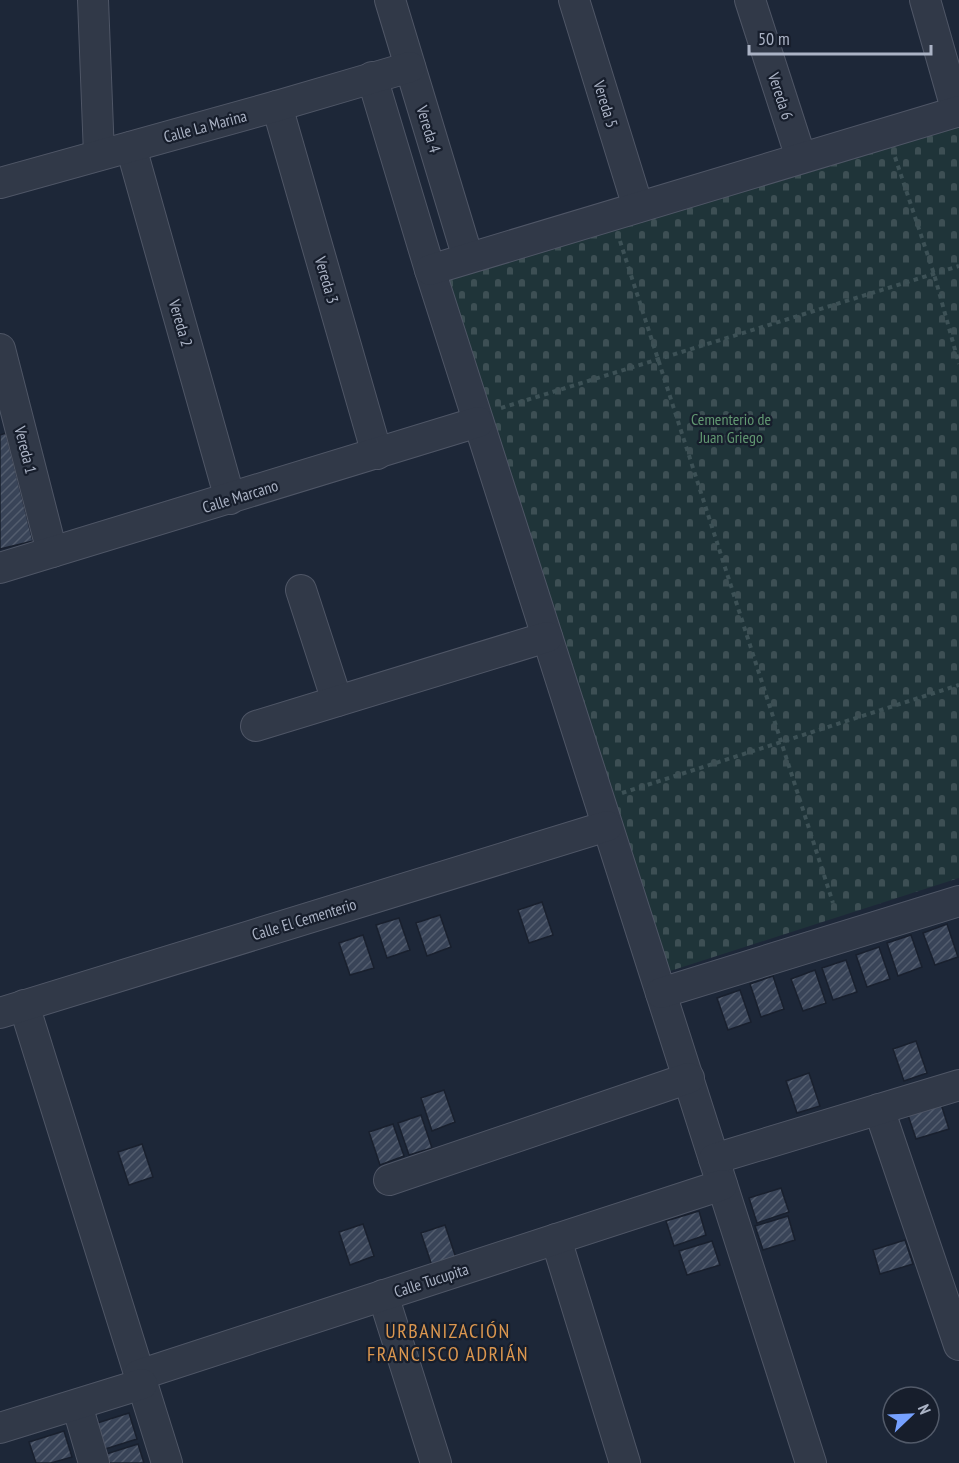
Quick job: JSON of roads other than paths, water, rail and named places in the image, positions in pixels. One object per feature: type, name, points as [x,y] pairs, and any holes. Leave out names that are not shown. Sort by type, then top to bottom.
[{"type":"street","points":[[93,0],[99,155]]},
{"type":"street","name":"Vereda 4","points":[[390,0],[468,258]]},
{"type":"street","name":"Vereda 5","points":[[574,0],[638,207]]},
{"type":"street","name":"Vereda 6","points":[[750,0],[801,158]]},
{"type":"street","points":[[430,270],[958,112],[925,0]]},
{"type":"street","name":"Calle La Marina","points":[[0,183],[410,67]]},
{"type":"street","points":[[372,77],[478,422],[811,1463]]},
{"type":"street","name":"Vereda 3","points":[[277,106],[377,454]]},
{"type":"street","name":"Vereda 2","points":[[131,147],[230,499]]},
{"type":"street","name":"Vereda 1","points":[[0,349],[52,552]]},
{"type":"street","name":"Calle Marcano","points":[[0,568],[478,422]]},
{"type":"street","points":[[301,590],[337,701]]},
{"type":"street","points":[[256,726],[547,637]]},
{"type":"street","name":"Calle El Cementerio","points":[[12,1009],[603,813]]},
{"type":"street","points":[[661,993],[959,901]]},
{"type":"street","points":[[12,1009],[167,1463]]},
{"type":"street","points":[[389,1180],[689,1078]]},
{"type":"street","name":"Calle Tucupita","points":[[0,1428],[77,1405],[140,1379],[383,1295],[556,1239],[879,1109],[959,1085]]},
{"type":"street","points":[[879,1109],[959,1345]]},
{"type":"street","points":[[556,1239],[625,1463]]},
{"type":"street","points":[[383,1295],[436,1463]]},
{"type":"street","points":[[77,1405],[94,1463]]},
{"type":"district","name":"URBANIZACIÓN FRANCISCO ADRIÁN","points":[[448,1342]]},
{"type":"park label","name":"Cementerio de Juan Griego","points":[[731,428]]}]
